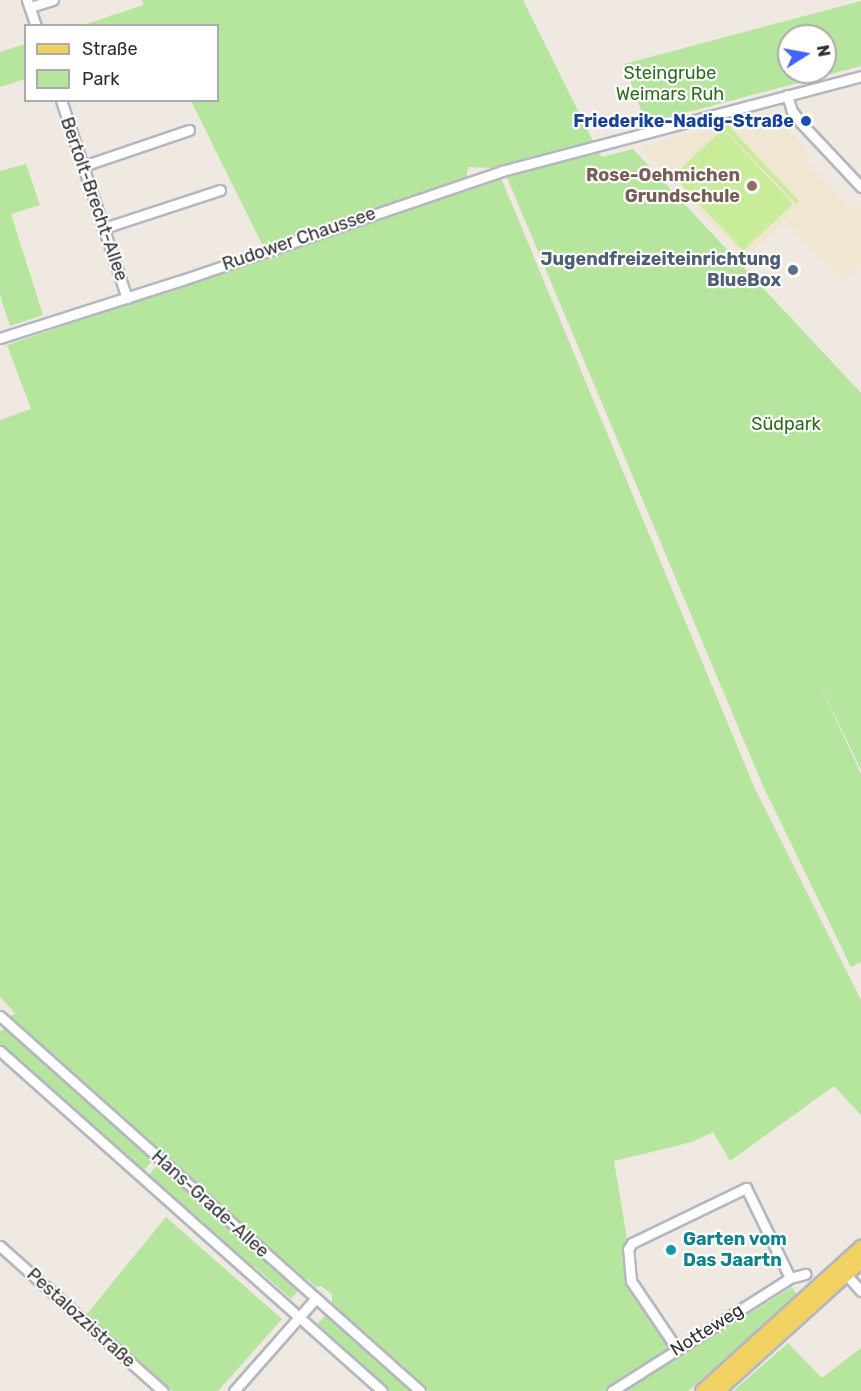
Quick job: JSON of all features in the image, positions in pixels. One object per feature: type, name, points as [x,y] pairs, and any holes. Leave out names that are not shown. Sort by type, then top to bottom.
[{"type":"main road","points":[[718,1391],[843,1271],[861,1247]]},
{"type":"main road","points":[[702,1391],[843,1271],[861,1262]]},
{"type":"street","points":[[35,24],[28,4],[54,0]]},
{"type":"street","name":"Rudower Chaussee","points":[[0,338],[501,171],[861,76]]},
{"type":"street","points":[[788,95],[792,111],[801,123],[861,187]]},
{"type":"street","name":"Bertolt-Brecht-Allee","points":[[62,102],[127,297]]},
{"type":"street","points":[[83,166],[189,130]]},
{"type":"street","points":[[104,228],[220,190]]},
{"type":"street","name":"Hans-Grade-Allee","points":[[0,1016],[420,1391]]},
{"type":"street","name":"Hans-Grade-Allee","points":[[0,1051],[382,1391]]},
{"type":"street","points":[[677,1349],[631,1281],[629,1245],[746,1188],[790,1278]]},
{"type":"street","name":"Pestalozzistraße","points":[[0,1246],[163,1391]]},
{"type":"street","points":[[843,1271],[861,1291]]},
{"type":"street","name":"Notteweg","points":[[612,1391],[790,1278],[805,1274]]},
{"type":"street","points":[[234,1391],[316,1298]]},
{"type":"shaded area","name":"Rose-Oehmichen Grundschule","points":[[771,112],[811,155],[805,161],[849,208],[855,202],[861,209],[861,264],[843,281],[785,220],[745,259],[640,147]]},
{"type":"green space","points":[[142,0],[523,0],[593,141],[496,168],[468,167],[466,179],[263,246],[191,102],[219,102],[219,24],[87,24],[143,5]]},
{"type":"green space","name":"Steingrube Weimars Ruh","points":[[861,1],[861,66],[837,72],[837,24],[777,24],[777,84],[794,84],[651,122],[644,118],[624,64]]},
{"type":"green space","points":[[24,44],[24,79],[0,87],[0,52]]},
{"type":"green space","points":[[728,125],[799,201],[796,204],[722,127]]},
{"type":"green space","points":[[723,129],[793,204],[743,251],[673,176]]},
{"type":"green space","name":"Südpark","points":[[633,149],[861,393],[861,770],[815,674],[861,774],[861,962],[851,967],[763,786],[506,175],[597,150],[602,157]]},
{"type":"green space","points":[[26,164],[40,205],[11,214],[43,315],[10,326],[0,295],[0,171]]},
{"type":"green space","points":[[501,178],[755,789],[861,1000],[861,1115],[834,1086],[730,1161],[713,1132],[692,1142],[614,1161],[627,1239],[627,1276],[678,1358],[792,1287],[797,1295],[688,1391],[428,1391],[338,1311],[340,1309],[332,1303],[332,1294],[321,1286],[316,1287],[307,1279],[304,1281],[17,1026],[19,1023],[10,1016],[15,1013],[0,997],[0,420],[31,409],[7,345]]},
{"type":"green space","points":[[7,1028],[154,1159],[142,1172],[0,1046],[0,1031]]},
{"type":"green space","points":[[159,1163],[300,1288],[291,1299],[256,1268],[242,1260],[148,1176]]},
{"type":"green space","points":[[166,1217],[282,1319],[218,1391],[172,1391],[86,1315]]},
{"type":"green space","points":[[326,1315],[364,1350],[373,1353],[414,1391],[389,1391],[315,1326]]},
{"type":"green space","points":[[788,1343],[822,1378],[861,1348],[861,1391],[733,1391]]},
{"type":"place","name":"Friederike-Nadig-Straße","points":[[806,121]]},
{"type":"place","name":"Rose-Oehmichen Grundschule","points":[[752,186]]},
{"type":"place","name":"Jugendfreizeiteinrichtung BlueBox","points":[[793,270]]},
{"type":"place","name":"Garten vom Das Jaartn","points":[[671,1250]]}]
